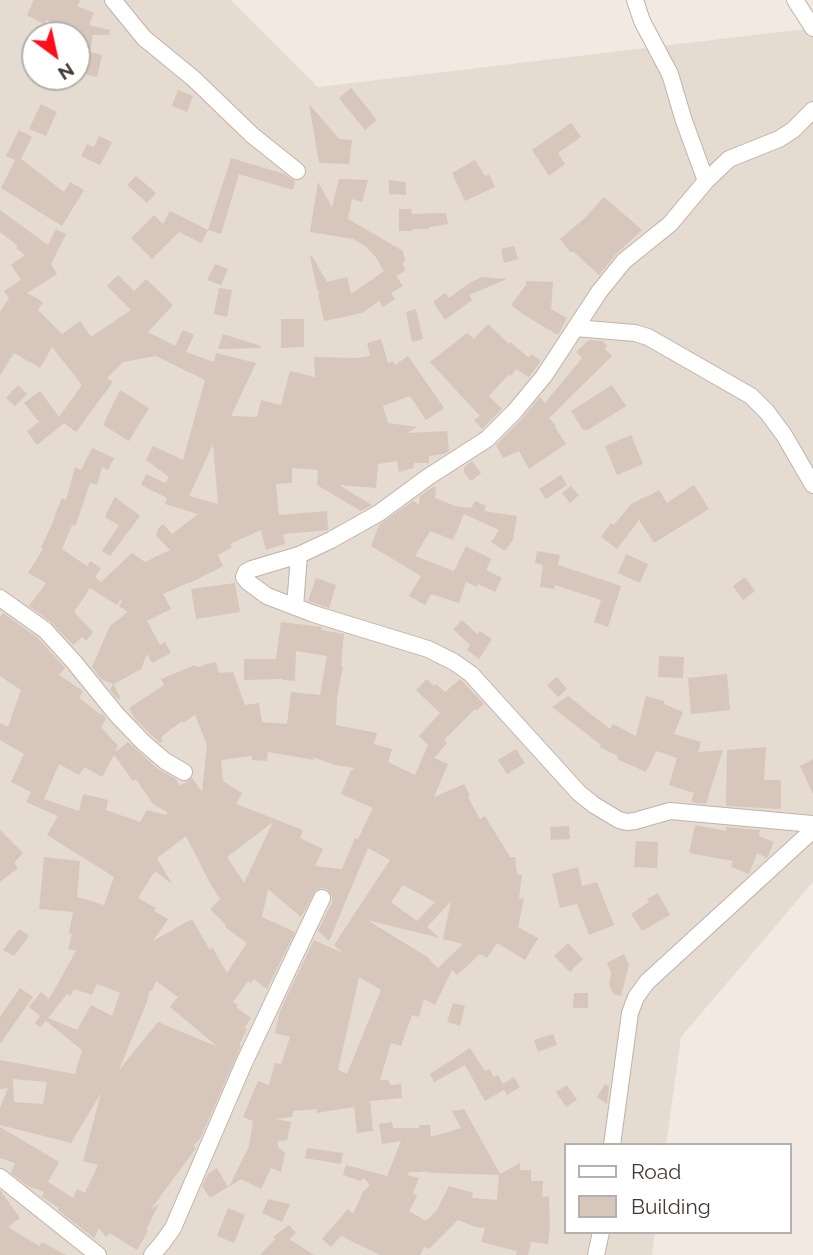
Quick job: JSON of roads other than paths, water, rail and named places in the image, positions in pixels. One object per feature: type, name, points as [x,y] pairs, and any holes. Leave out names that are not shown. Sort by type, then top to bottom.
[{"type":"street","points":[[113,0],[144,38],[194,79],[252,135],[297,171]]},
{"type":"street","points":[[635,0],[642,21],[670,74],[706,181]]},
{"type":"street","points":[[795,0],[813,28]]},
{"type":"street","points":[[813,110],[793,130],[779,139],[729,159],[670,223],[624,261],[599,292],[544,376],[487,439],[379,513],[331,540],[299,555],[252,569],[246,572],[244,577],[267,596],[428,649],[454,662],[471,674],[579,793],[619,820],[635,821],[670,811],[813,827]]},
{"type":"street","points":[[575,328],[635,333],[648,337],[751,396],[773,419],[813,485]]},
{"type":"street","points":[[295,607],[299,555]]},
{"type":"street","points":[[0,598],[45,630],[144,743],[165,761],[184,772]]},
{"type":"street","points":[[612,1143],[630,1013],[636,997],[647,982],[813,827]]},
{"type":"street","points":[[152,1255],[173,1228],[244,1063],[321,898]]},
{"type":"street","points":[[0,1177],[98,1255]]},
{"type":"street","points":[[596,1255],[601,1234]]}]
